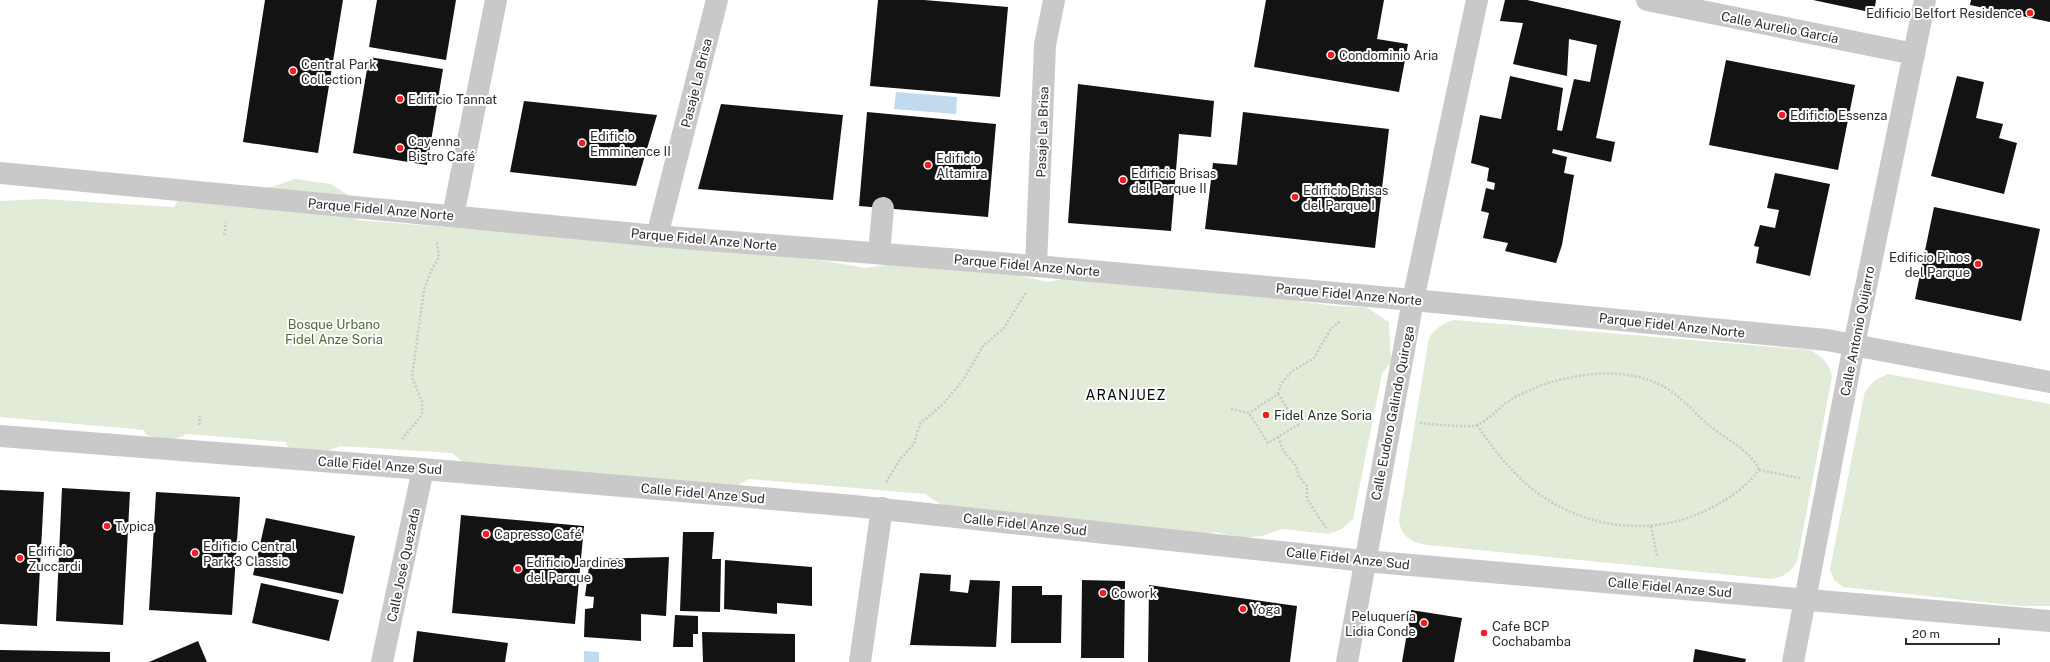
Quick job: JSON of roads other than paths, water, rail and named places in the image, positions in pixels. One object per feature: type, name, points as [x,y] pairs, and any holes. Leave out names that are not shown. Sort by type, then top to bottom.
[{"type":"street","points":[[454,216],[496,0]]},
{"type":"street","name":"Pasaje La Brisa","points":[[657,236],[717,0]]},
{"type":"street","name":"Pasaje La Brisa","points":[[1036,266],[1045,45],[1054,0]]},
{"type":"street","name":"Calle Eudoro Galindo Quiroga","points":[[1347,662],[1364,561],[1414,300],[1477,0]]},
{"type":"street","name":"Calle Aurelio García","points":[[1647,0],[1914,54]]},
{"type":"street","name":"Calle Antonio Quijarro","points":[[1793,662],[1854,345],[1926,0]]},
{"type":"street","name":"Parque Fidel Anze Norte","points":[[0,173],[657,236],[1036,266],[1414,300],[1827,340],[2050,382]]},
{"type":"street","points":[[879,253],[883,208]]},
{"type":"street","name":"Calle Fidel Anze Sud","points":[[0,436],[423,469],[882,508],[1364,561],[2050,621]]},
{"type":"street","name":"Calle José Quezada","points":[[382,662],[423,469]]},
{"type":"street","points":[[860,662],[882,508]]},
{"type":"water","points":[[896,92],[957,97],[956,114],[894,109]]},
{"type":"water","points":[[584,651],[599,652],[599,662],[584,662]]},
{"type":"place","name":"Edificio Belfort Residence","points":[[2030,13]]},
{"type":"place","name":"Condominio Aria","points":[[1331,55]]},
{"type":"place","name":"Central Park Collection","points":[[293,71]]},
{"type":"place","name":"Edificio Tannat","points":[[400,99]]},
{"type":"place","name":"Edificio Essenza","points":[[1782,115]]},
{"type":"place","name":"Edificio Emminence II","points":[[582,143]]},
{"type":"place","name":"Cayenna Bistro Café","points":[[400,148]]},
{"type":"place","name":"Edificio Altamira","points":[[928,165]]},
{"type":"place","name":"Edificio Brisas del Parque II","points":[[1123,180]]},
{"type":"place","name":"Edificio Brisas del Parque I","points":[[1295,197]]},
{"type":"place","name":"Edificio Pinos del Parque","points":[[1978,264]]},
{"type":"place","name":"Fidel Anze Soria","points":[[1266,415]]},
{"type":"place","name":"Typica","points":[[107,526]]},
{"type":"place","name":"Capresso Café","points":[[486,534]]},
{"type":"place","name":"Edificio Central Park 3 Classic","points":[[195,553]]},
{"type":"place","name":"Edificio Zuccardi","points":[[20,558]]},
{"type":"place","name":"Edificio Jardines del Parque","points":[[518,569]]},
{"type":"place","name":"Cowork","points":[[1103,593]]},
{"type":"place","name":"Yoga","points":[[1243,609]]},
{"type":"place","name":"Peluquería Lidia Conde","points":[[1424,623]]},
{"type":"place","name":"Cafe BCP Cochabamba","points":[[1484,633]]},
{"type":"district","name":"ARANJUEZ","points":[[1126,395]]},
{"type":"park label","name":"Bosque Urbano Fidel Anze Soria","points":[[334,332]]}]
